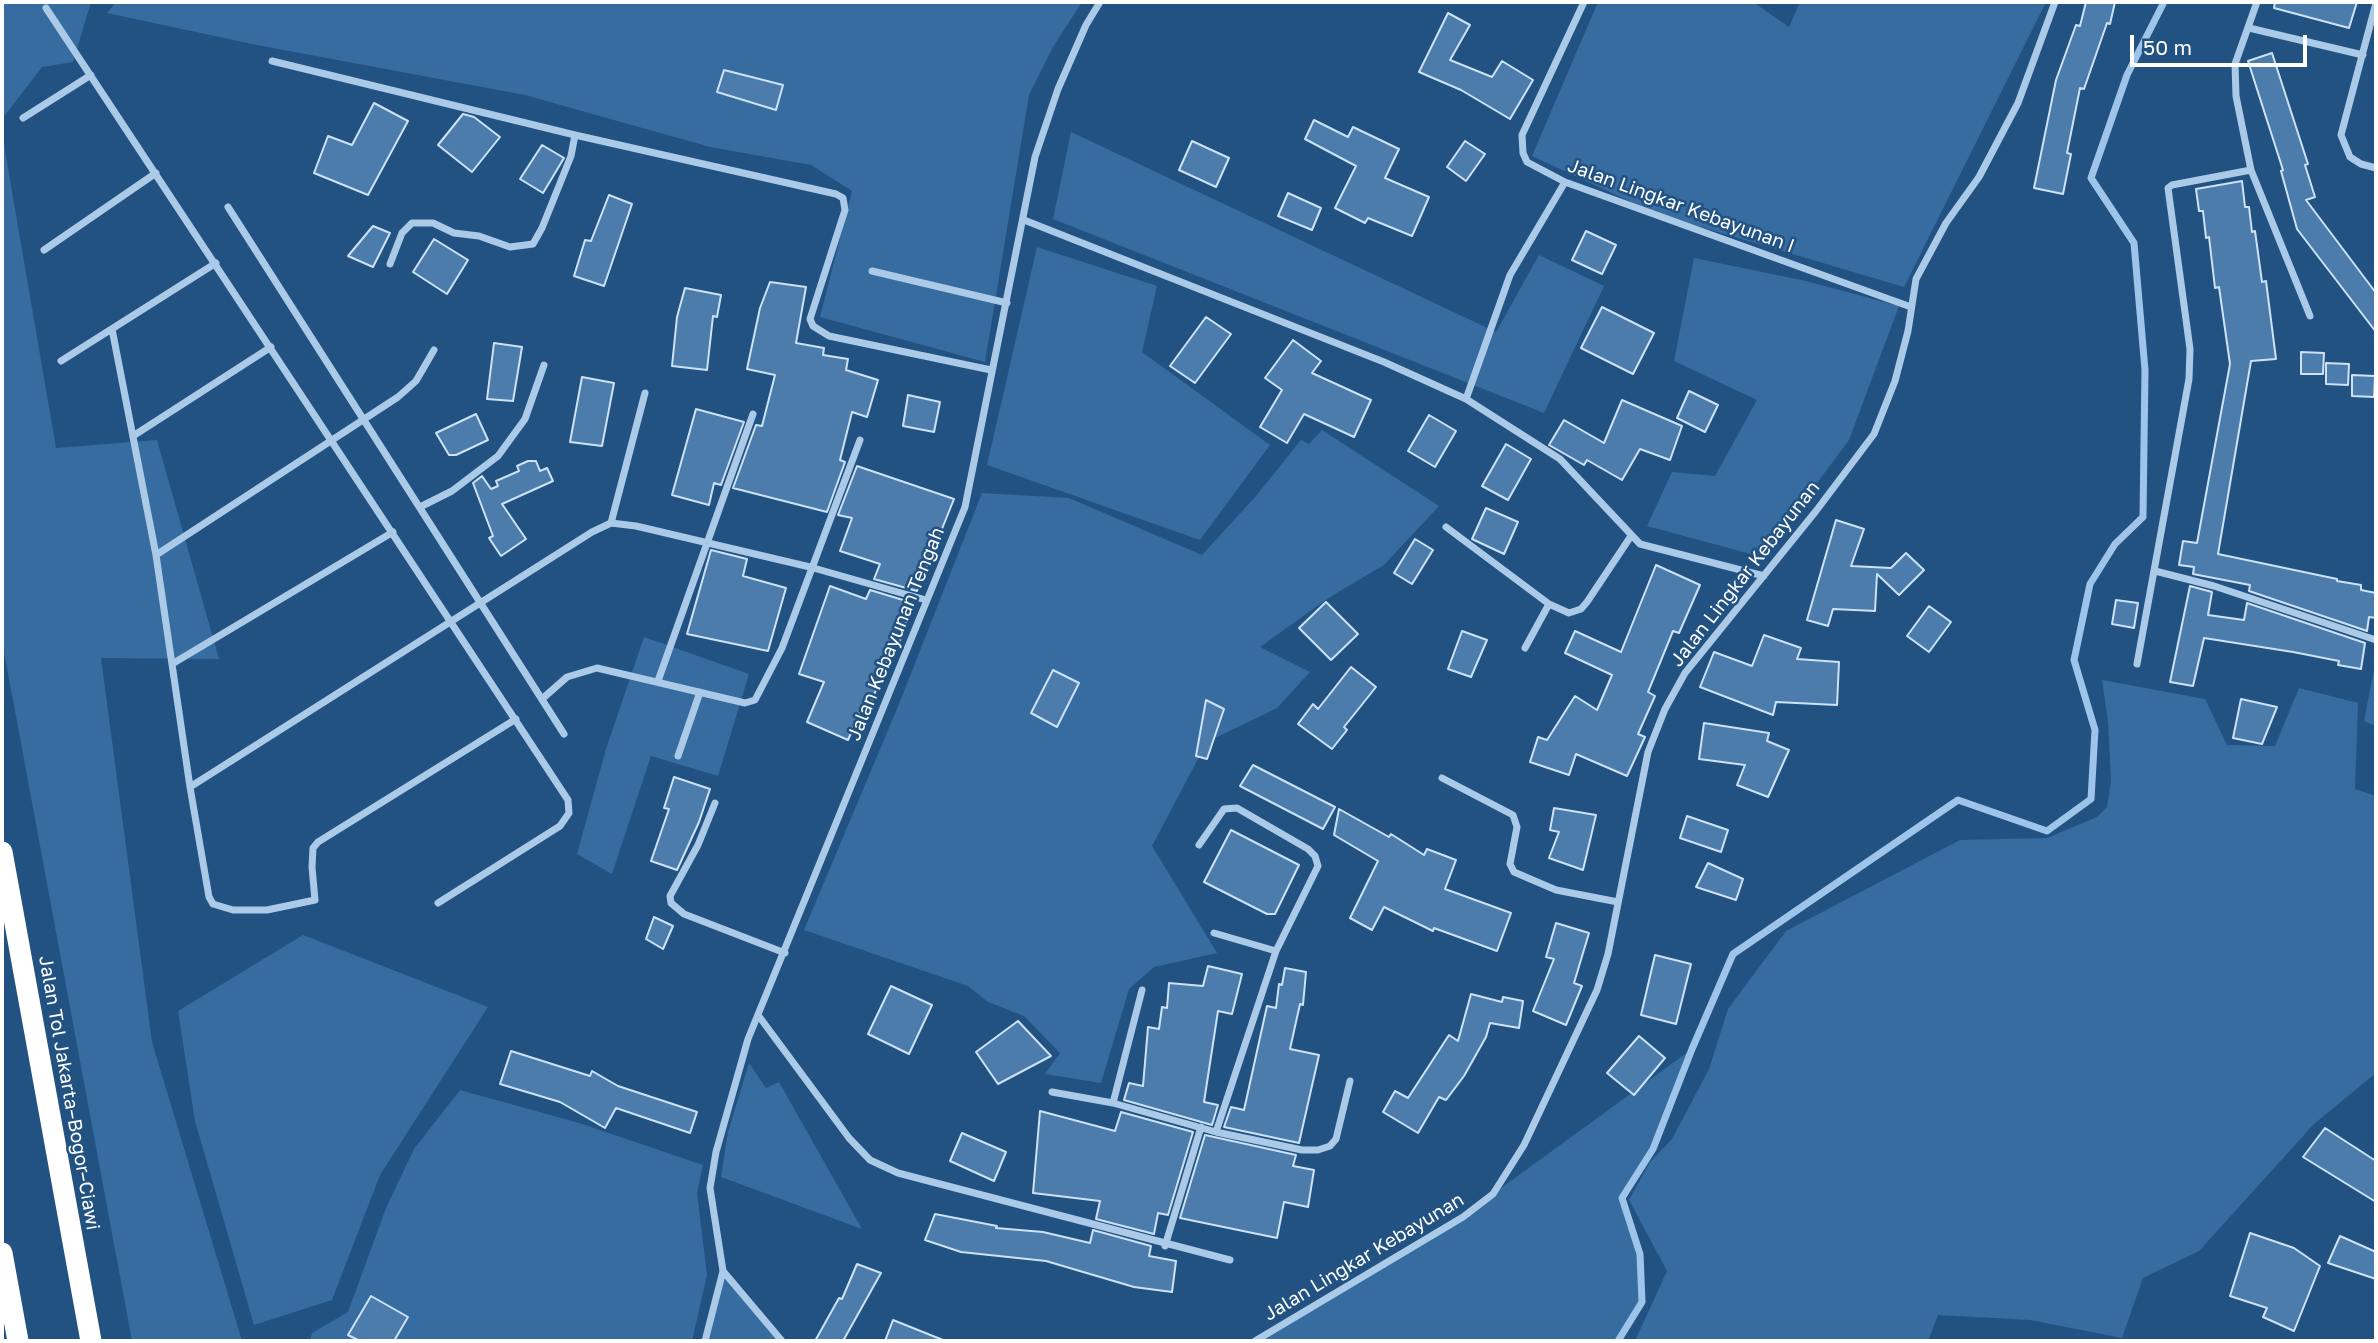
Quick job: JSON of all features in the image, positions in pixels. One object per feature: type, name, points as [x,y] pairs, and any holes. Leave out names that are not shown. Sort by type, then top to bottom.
[{"type":"highway","name":"Jalan Tol Jakarta–Bogor–Ciawi","points":[[2,852],[91,1341]]},
{"type":"highway","points":[[2,1253],[18,1341]]},
{"type":"street","name":"Jalan Kebayunan Tengah","points":[[705,1341],[723,1271],[710,1188],[716,1152],[745,1037],[758,1015],[785,953],[965,506],[1035,157],[1058,89],[1086,24],[1100,2]]},
{"type":"street","name":"Jalan Lingkar Kebayunan I","points":[[1584,2],[1522,135],[1523,153],[1527,162],[1565,182],[1911,307]]},
{"type":"street","name":"Jalan Lingkar Kebayunan","points":[[1255,1341],[1463,1217],[1493,1194],[1524,1145],[1597,990],[1608,954],[1648,752],[1665,709],[1685,673],[1874,434],[1895,381],[1909,331],[1916,279],[1946,223],[1979,177],[2018,103],[2055,2]]},
{"type":"street","points":[[2257,2],[2235,64],[2236,96],[2251,170],[2310,316]]},
{"type":"street","points":[[2376,3],[2342,135],[2350,157],[2361,164],[2376,167]]},
{"type":"street","points":[[46,8],[568,800],[569,813],[560,826],[438,903]]},
{"type":"street","points":[[2249,28],[2362,55]]},
{"type":"street","points":[[272,61],[843,198],[845,210],[842,224],[810,319],[813,326],[829,336],[991,370]]},
{"type":"street","points":[[23,118],[90,75]]},
{"type":"street","points":[[390,264],[402,233],[412,223],[433,223],[454,233],[479,236],[510,247],[533,244],[571,156],[575,135]]},
{"type":"street","points":[[2137,664],[2189,379],[2190,348],[2168,188],[2172,184],[2251,170]]},
{"type":"street","points":[[44,250],[156,173]]},
{"type":"street","points":[[1466,399],[1510,275],[1565,182]]},
{"type":"street","points":[[228,207],[565,734]]},
{"type":"street","points":[[1024,220],[1384,362],[1466,399],[1560,459],[1640,544],[1676,556],[1763,576]]},
{"type":"street","points":[[61,361],[216,264]]},
{"type":"street","points":[[872,271],[1007,303]]},
{"type":"street","points":[[113,329],[156,555],[190,786],[209,897],[213,904],[233,910],[285,908],[315,900],[317,891],[312,867],[313,848],[318,842],[516,719]]},
{"type":"street","points":[[133,436],[271,347]]},
{"type":"street","points":[[156,555],[331,438],[398,397],[416,381],[434,350]]},
{"type":"street","points":[[420,507],[452,491],[498,456],[525,419],[544,365]]},
{"type":"street","points":[[611,523],[645,393]]},
{"type":"street","points":[[658,681],[753,414]]},
{"type":"street","points":[[542,699],[567,677],[582,670],[617,670],[745,703],[759,696],[782,648],[810,567],[860,440]]},
{"type":"street","points":[[190,786],[482,604],[592,532],[611,523],[707,542],[810,567],[926,600]]},
{"type":"street","points":[[1446,527],[1549,604],[1569,613],[1581,609],[1631,536]]},
{"type":"street","points":[[172,664],[393,532]]},
{"type":"street","points":[[2155,571],[2226,590],[2376,640]]},
{"type":"street","points":[[1525,648],[1549,604]]},
{"type":"street","points":[[678,756],[700,692]]},
{"type":"street","points":[[1442,778],[1513,815],[1517,827],[1510,864],[1514,872],[1556,890],[1618,902]]},
{"type":"street","points":[[715,803],[698,845],[670,895],[671,904],[684,914],[785,953]]},
{"type":"street","points":[[1199,845],[1224,809],[1237,808],[1315,856],[1318,866],[1276,951],[1216,1132]]},
{"type":"street","points":[[1214,933],[1276,951]]},
{"type":"street","points":[[1113,1103],[1142,990]]},
{"type":"street","points":[[758,1015],[849,1138],[870,1160],[898,1173],[1165,1246],[1230,1260]]},
{"type":"street","points":[[1052,1092],[1113,1103],[1216,1132],[1302,1150],[1330,1146],[1336,1139],[1350,1081]]},
{"type":"street","points":[[1165,1246],[1201,1127]]},
{"type":"street","points":[[723,1271],[782,1341]]},
{"type":"shaded area","points":[[2,2],[91,2],[73,62],[42,67],[2,119]]},
{"type":"shaded area","points":[[116,2],[1082,2],[1053,47],[1029,95],[985,362],[820,317],[852,191],[811,165],[710,147],[525,95],[257,45],[107,13]]},
{"type":"shaded area","points":[[1598,2],[1753,2],[1789,27],[1800,2],[2046,2],[1904,287],[1657,214],[1532,156]]},
{"type":"shaded area","points":[[1071,132],[1496,332],[1539,255],[1604,286],[1544,413],[1053,219]]},
{"type":"shaded area","points":[[2,133],[56,448],[157,440],[219,659],[101,658],[152,1042],[242,1341],[132,1341],[2,641]]},
{"type":"shaded area","points":[[1037,247],[1157,286],[1142,352],[1270,445],[1200,540],[987,465]]},
{"type":"shaded area","points":[[1694,258],[1806,281],[1899,306],[1849,440],[1762,557],[1647,526],[1672,472],[1715,476],[1757,400],[1674,361]]},
{"type":"shaded area","points":[[1322,430],[1439,506],[1384,565],[1330,597],[1260,647],[1310,672],[1277,708],[1207,742],[1152,846],[1217,953],[1154,967],[1129,989],[1101,1083],[1045,1074],[1060,1053],[1024,1016],[988,1002],[968,986],[804,930],[899,704],[982,493],[1069,498],[1202,555],[1256,496],[1301,440],[1309,444]]},
{"type":"shaded area","points":[[644,637],[749,674],[718,776],[651,756],[612,874],[577,854],[606,749]]},
{"type":"shaded area","points":[[2376,659],[2376,726],[2364,721]]},
{"type":"shaded area","points":[[2102,680],[2205,699],[2227,745],[2275,746],[2299,688],[2358,703],[2355,789],[2376,796],[2376,1073],[2314,1124],[2199,1251],[2143,1278],[2122,1338],[2030,1320],[1938,1315],[1928,1341],[1635,1341],[1667,1271],[1629,1200],[1650,1162],[1672,1139],[1709,1069],[1728,1009],[1786,931],[1960,840],[2047,838],[2097,817],[2107,807],[2111,781],[2108,721]]},
{"type":"shaded area","points":[[303,935],[488,1007],[380,1175],[332,1300],[254,1325],[195,1121],[178,1011]]},
{"type":"shaded area","points":[[1692,1049],[1653,1149],[1622,1198],[1640,1254],[1642,1302],[1618,1341],[1255,1341],[1317,1307],[1493,1194]]},
{"type":"shaded area","points":[[749,1063],[766,1088],[779,1082],[862,1229],[721,1177],[728,1132]]},
{"type":"shaded area","points":[[460,1090],[579,1123],[703,1165],[697,1193],[707,1275],[692,1341],[310,1341],[312,1333],[348,1312],[386,1208],[414,1149]]},
{"type":"shaded area","points":[[723,1271],[782,1341],[705,1341]]},
{"type":"building","points":[[2086,2],[2115,2],[2110,24],[2107,23],[2084,89],[2080,88],[2067,153],[2071,154],[2063,194],[2034,188],[2056,80],[2076,25],[2080,26]]},
{"type":"building","points":[[2275,2],[2357,2],[2349,28],[2274,8]]},
{"type":"building","points":[[1448,13],[1470,25],[1450,60],[1492,77],[1502,61],[1533,80],[1510,119],[1461,90],[1419,72]]},
{"type":"building","points":[[2272,53],[2308,164],[2305,165],[2315,197],[2306,200],[2376,293],[2376,332],[2297,229],[2281,171],[2283,170],[2248,61]]},
{"type":"building","points":[[724,70],[783,85],[776,110],[717,92]]},
{"type":"building","points":[[374,103],[408,121],[368,195],[314,173],[328,136],[352,145]]},
{"type":"building","points":[[463,114],[474,117],[500,137],[472,172],[438,145]]},
{"type":"building","points":[[1314,120],[1348,137],[1353,127],[1399,149],[1385,178],[1429,197],[1412,236],[1368,218],[1365,223],[1335,208],[1356,166],[1305,139]]},
{"type":"building","points":[[1192,141],[1229,158],[1216,187],[1179,170]]},
{"type":"building","points":[[1465,141],[1485,154],[1466,181],[1447,167]]},
{"type":"building","points":[[542,145],[564,158],[543,193],[520,179]]},
{"type":"building","points":[[2242,181],[2245,207],[2249,207],[2252,232],[2255,231],[2262,282],[2266,281],[2276,359],[2251,361],[2218,554],[2361,585],[2361,590],[2376,593],[2376,618],[2369,617],[2367,631],[2249,591],[2250,585],[2193,574],[2194,567],[2179,565],[2183,541],[2197,543],[2230,364],[2219,287],[2215,288],[2209,237],[2206,238],[2203,211],[2199,211],[2196,189]]},
{"type":"building","points":[[1288,193],[1321,208],[1312,230],[1278,216]]},
{"type":"building","points":[[609,195],[632,204],[604,286],[574,276],[585,240],[591,241]]},
{"type":"building","points":[[373,226],[390,233],[373,267],[348,256]]},
{"type":"building","points":[[1586,231],[1616,245],[1602,274],[1572,260]]},
{"type":"building","points":[[434,239],[468,260],[447,294],[413,272]]},
{"type":"building","points":[[770,282],[806,287],[796,343],[824,348],[823,355],[848,359],[846,370],[878,380],[867,417],[852,412],[840,460],[845,462],[827,512],[733,488],[756,425],[762,426],[775,375],[747,369],[760,308]]},
{"type":"building","points":[[685,288],[721,295],[717,317],[713,316],[707,370],[672,366],[677,317]]},
{"type":"building","points":[[1602,307],[1654,333],[1633,374],[1581,348]]},
{"type":"building","points":[[1206,317],[1231,334],[1195,383],[1170,366]]},
{"type":"building","points":[[1293,340],[1321,361],[1312,373],[1371,400],[1354,437],[1304,414],[1287,443],[1260,427],[1282,390],[1265,378]]},
{"type":"building","points":[[494,343],[522,347],[513,401],[487,399]]},
{"type":"building","points":[[2301,352],[2324,353],[2323,374],[2301,374]]},
{"type":"building","points":[[2326,363],[2349,364],[2348,385],[2326,384]]},
{"type":"building","points":[[2352,375],[2375,376],[2374,397],[2352,396]]},
{"type":"building","points":[[582,377],[614,383],[602,446],[570,442]]},
{"type":"building","points":[[1689,391],[1718,405],[1705,432],[1677,418]]},
{"type":"building","points":[[908,395],[940,402],[934,432],[903,426]]},
{"type":"building","points":[[1622,400],[1682,426],[1670,460],[1640,449],[1622,480],[1587,460],[1584,465],[1549,445],[1564,420],[1604,443]]},
{"type":"building","points":[[696,409],[744,422],[721,485],[714,483],[709,505],[672,495]]},
{"type":"building","points":[[476,414],[488,440],[456,455],[449,455],[436,433]]},
{"type":"building","points":[[1429,415],[1456,431],[1435,467],[1408,451]]},
{"type":"building","points":[[1506,444],[1531,459],[1508,500],[1482,486]]},
{"type":"building","points":[[536,461],[540,471],[547,468],[553,481],[502,504],[526,539],[501,556],[489,538],[493,536],[473,483],[482,476],[491,489],[498,486],[496,481],[519,471],[517,466]]},
{"type":"building","points":[[857,466],[954,499],[917,591],[874,579],[880,564],[840,551],[852,518],[838,515]]},
{"type":"building","points":[[1486,508],[1518,522],[1504,554],[1472,539]]},
{"type":"building","points":[[1836,520],[1864,529],[1851,566],[1891,568],[1906,553],[1924,570],[1899,595],[1877,574],[1875,611],[1833,609],[1828,626],[1807,620]]},
{"type":"building","points":[[1415,539],[1433,550],[1412,584],[1394,573]]},
{"type":"building","points":[[711,550],[747,559],[743,576],[786,588],[768,651],[687,634]]},
{"type":"building","points":[[1656,565],[1700,585],[1679,633],[1673,631],[1648,692],[1655,696],[1638,734],[1645,737],[1627,776],[1576,754],[1569,775],[1530,762],[1538,737],[1547,740],[1575,696],[1597,710],[1612,675],[1565,653],[1575,631],[1621,652]]},
{"type":"building","points":[[830,586],[866,599],[870,590],[913,603],[898,646],[894,645],[870,705],[864,703],[848,740],[807,722],[824,682],[799,674]]},
{"type":"building","points":[[2190,586],[2212,592],[2208,615],[2244,620],[2247,603],[2365,643],[2361,669],[2338,665],[2339,661],[2204,638],[2193,686],[2170,682]]},
{"type":"building","points":[[2116,600],[2138,603],[2134,628],[2112,624]]},
{"type":"building","points":[[1326,602],[1358,634],[1331,660],[1299,628]]},
{"type":"building","points":[[1929,606],[1951,622],[1929,652],[1907,636]]},
{"type":"building","points":[[1462,631],[1487,640],[1471,677],[1448,669]]},
{"type":"building","points":[[1764,635],[1801,648],[1797,659],[1839,662],[1837,705],[1776,702],[1773,715],[1700,687],[1714,652],[1752,666]]},
{"type":"building","points":[[1351,667],[1376,687],[1344,727],[1347,730],[1332,749],[1298,724],[1313,704],[1318,709]]},
{"type":"building","points":[[1053,670],[1079,683],[1057,727],[1031,713]]},
{"type":"building","points":[[2241,699],[2277,707],[2262,744],[2233,738]]},
{"type":"building","points":[[1206,700],[1224,709],[1207,759],[1196,756]]},
{"type":"building","points":[[1704,723],[1769,733],[1767,741],[1789,750],[1768,797],[1737,785],[1745,765],[1699,759]]},
{"type":"building","points":[[1253,765],[1335,807],[1323,829],[1240,786]]},
{"type":"building","points":[[674,777],[710,789],[699,822],[677,870],[651,861],[669,809],[664,808]]},
{"type":"building","points":[[1554,808],[1596,815],[1583,870],[1549,858],[1559,832],[1550,830]]},
{"type":"building","points":[[1339,809],[1389,837],[1391,834],[1424,855],[1427,849],[1456,860],[1445,889],[1511,913],[1497,951],[1434,928],[1433,931],[1384,907],[1372,930],[1350,918],[1378,861],[1334,835]]},
{"type":"building","points":[[1687,816],[1728,830],[1721,852],[1680,838]]},
{"type":"building","points":[[1231,830],[1299,865],[1275,914],[1267,914],[1204,882]]},
{"type":"building","points":[[1708,863],[1743,879],[1736,900],[1696,887]]},
{"type":"building","points":[[654,917],[673,926],[663,949],[646,939]]},
{"type":"building","points":[[1556,923],[1589,933],[1574,983],[1582,986],[1566,1025],[1533,1011],[1554,959],[1546,957]]},
{"type":"building","points":[[1655,955],[1691,964],[1676,1024],[1641,1015]]},
{"type":"building","points":[[1208,966],[1242,974],[1232,1014],[1218,1011],[1204,1102],[1218,1105],[1212,1125],[1124,1100],[1129,1083],[1143,1086],[1148,1027],[1159,1029],[1162,1007],[1167,1008],[1169,983],[1203,986]]},
{"type":"building","points":[[1285,968],[1306,972],[1303,1005],[1300,1004],[1290,1049],[1319,1055],[1299,1143],[1224,1127],[1231,1107],[1244,1110],[1267,1006],[1276,1008],[1279,984],[1282,985]]},
{"type":"building","points":[[891,986],[932,1005],[909,1054],[868,1034]]},
{"type":"building","points":[[1471,994],[1502,1002],[1503,997],[1523,1001],[1519,1028],[1490,1023],[1486,1037],[1464,1076],[1446,1100],[1439,1097],[1418,1133],[1383,1112],[1395,1091],[1408,1098],[1449,1035],[1458,1041]]},
{"type":"building","points":[[1018,1021],[1051,1056],[998,1084],[976,1052]]},
{"type":"building","points":[[1639,1036],[1665,1058],[1634,1095],[1607,1073]]},
{"type":"building","points":[[511,1051],[590,1076],[592,1071],[618,1086],[697,1112],[690,1133],[616,1108],[605,1128],[560,1102],[500,1084]]},
{"type":"building","points":[[1040,1111],[1115,1131],[1121,1112],[1193,1132],[1168,1215],[1158,1213],[1154,1234],[1096,1219],[1100,1201],[1033,1193]]},
{"type":"building","points":[[2325,1128],[2376,1161],[2376,1202],[2303,1157]]},
{"type":"building","points":[[962,1133],[1006,1152],[994,1181],[950,1161]]},
{"type":"building","points":[[1205,1135],[1296,1155],[1293,1166],[1314,1170],[1308,1207],[1284,1202],[1277,1238],[1180,1218]]},
{"type":"building","points":[[935,1214],[997,1226],[996,1228],[1043,1232],[1090,1243],[1093,1230],[1151,1246],[1149,1256],[1176,1261],[1172,1292],[1134,1287],[1046,1261],[961,1252],[925,1240]]},
{"type":"building","points":[[2250,1233],[2294,1248],[2320,1266],[2294,1331],[2263,1317],[2267,1308],[2230,1296]]},
{"type":"building","points":[[2340,1236],[2376,1252],[2376,1279],[2328,1263]]},
{"type":"building","points":[[857,1264],[881,1273],[843,1341],[815,1341],[839,1298],[842,1299]]},
{"type":"building","points":[[371,1296],[408,1317],[394,1341],[360,1341],[348,1335]]},
{"type":"building","points":[[893,1320],[943,1340],[943,1341],[885,1341]]},
{"type":"waterway","points":[[1618,1341],[1642,1302],[1640,1254],[1622,1198],[1653,1149],[1733,954],[1958,800],[2047,831],[2091,799],[2095,730],[2074,660],[2090,584],[2115,544],[2143,517],[2145,370],[2134,243],[2091,178],[2127,75],[2164,2]]}]
